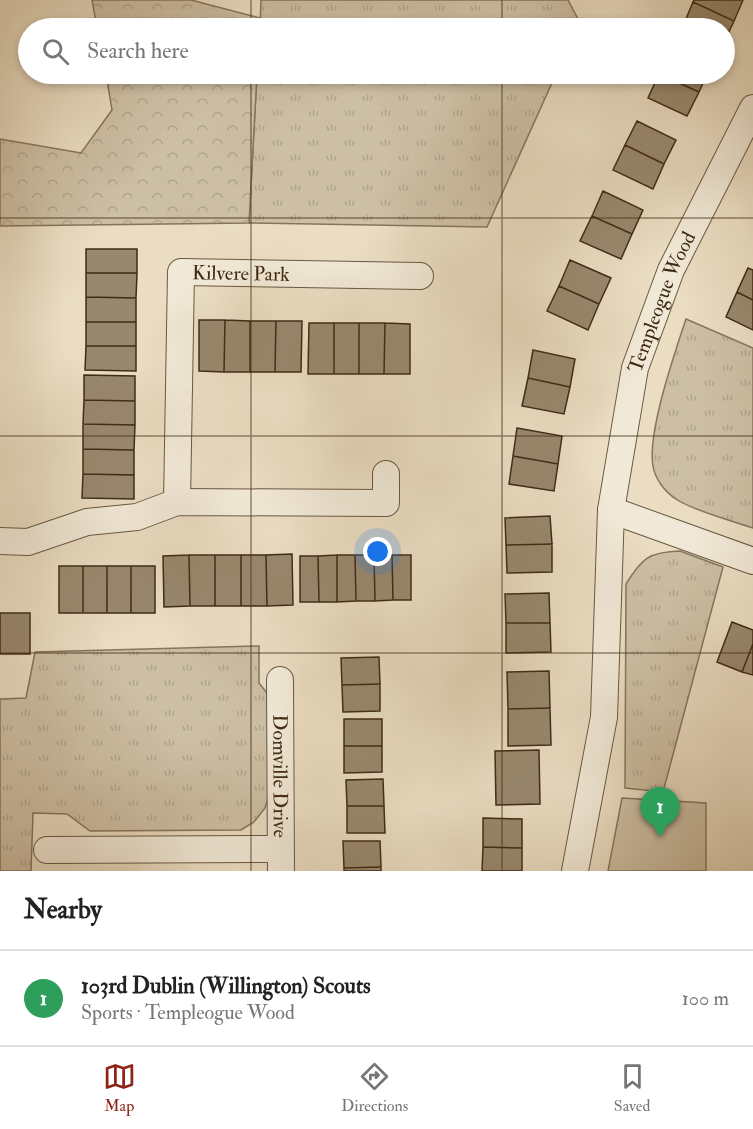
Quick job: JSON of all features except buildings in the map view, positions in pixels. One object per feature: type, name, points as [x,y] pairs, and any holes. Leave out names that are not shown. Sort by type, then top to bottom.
[{"type":"street","name":"Templeogue Wood","points":[[575,871],[604,717],[611,510],[635,368],[671,270],[753,108]]},
{"type":"street","name":"Kilvere Park","points":[[177,502],[181,272],[420,276]]},
{"type":"street","points":[[0,541],[28,542],[87,522],[137,517],[177,502],[386,502],[386,474]]},
{"type":"street","points":[[611,510],[753,561]]},
{"type":"street","name":"Domville Drive","points":[[280,680],[281,860]]},
{"type":"street","points":[[47,850],[281,860]]},
{"type":"green space","points":[[92,0],[191,0],[260,18],[95,18]]},
{"type":"green space","points":[[261,0],[568,0],[577,18],[260,18]]},
{"type":"green space","points":[[108,84],[256,84],[249,223],[0,226],[0,139],[81,153],[112,110]]},
{"type":"green space","points":[[256,84],[551,84],[487,227],[249,223]]},
{"type":"green space","points":[[686,319],[753,348],[753,528],[683,503],[664,489],[654,471],[652,452],[658,414]]},
{"type":"green space","points":[[680,551],[723,567],[663,792],[625,788],[626,584],[647,558],[661,553]]},
{"type":"green space","points":[[259,646],[259,683],[270,697],[270,792],[265,808],[254,822],[241,830],[90,831],[67,814],[33,813],[31,871],[0,871],[0,699],[26,698],[35,652]]},
{"type":"green space","points":[[622,798],[706,803],[706,871],[608,871]]},
{"type":"place","name":"103rd Dublin (Willington) Scouts","points":[[660,837]]}]
